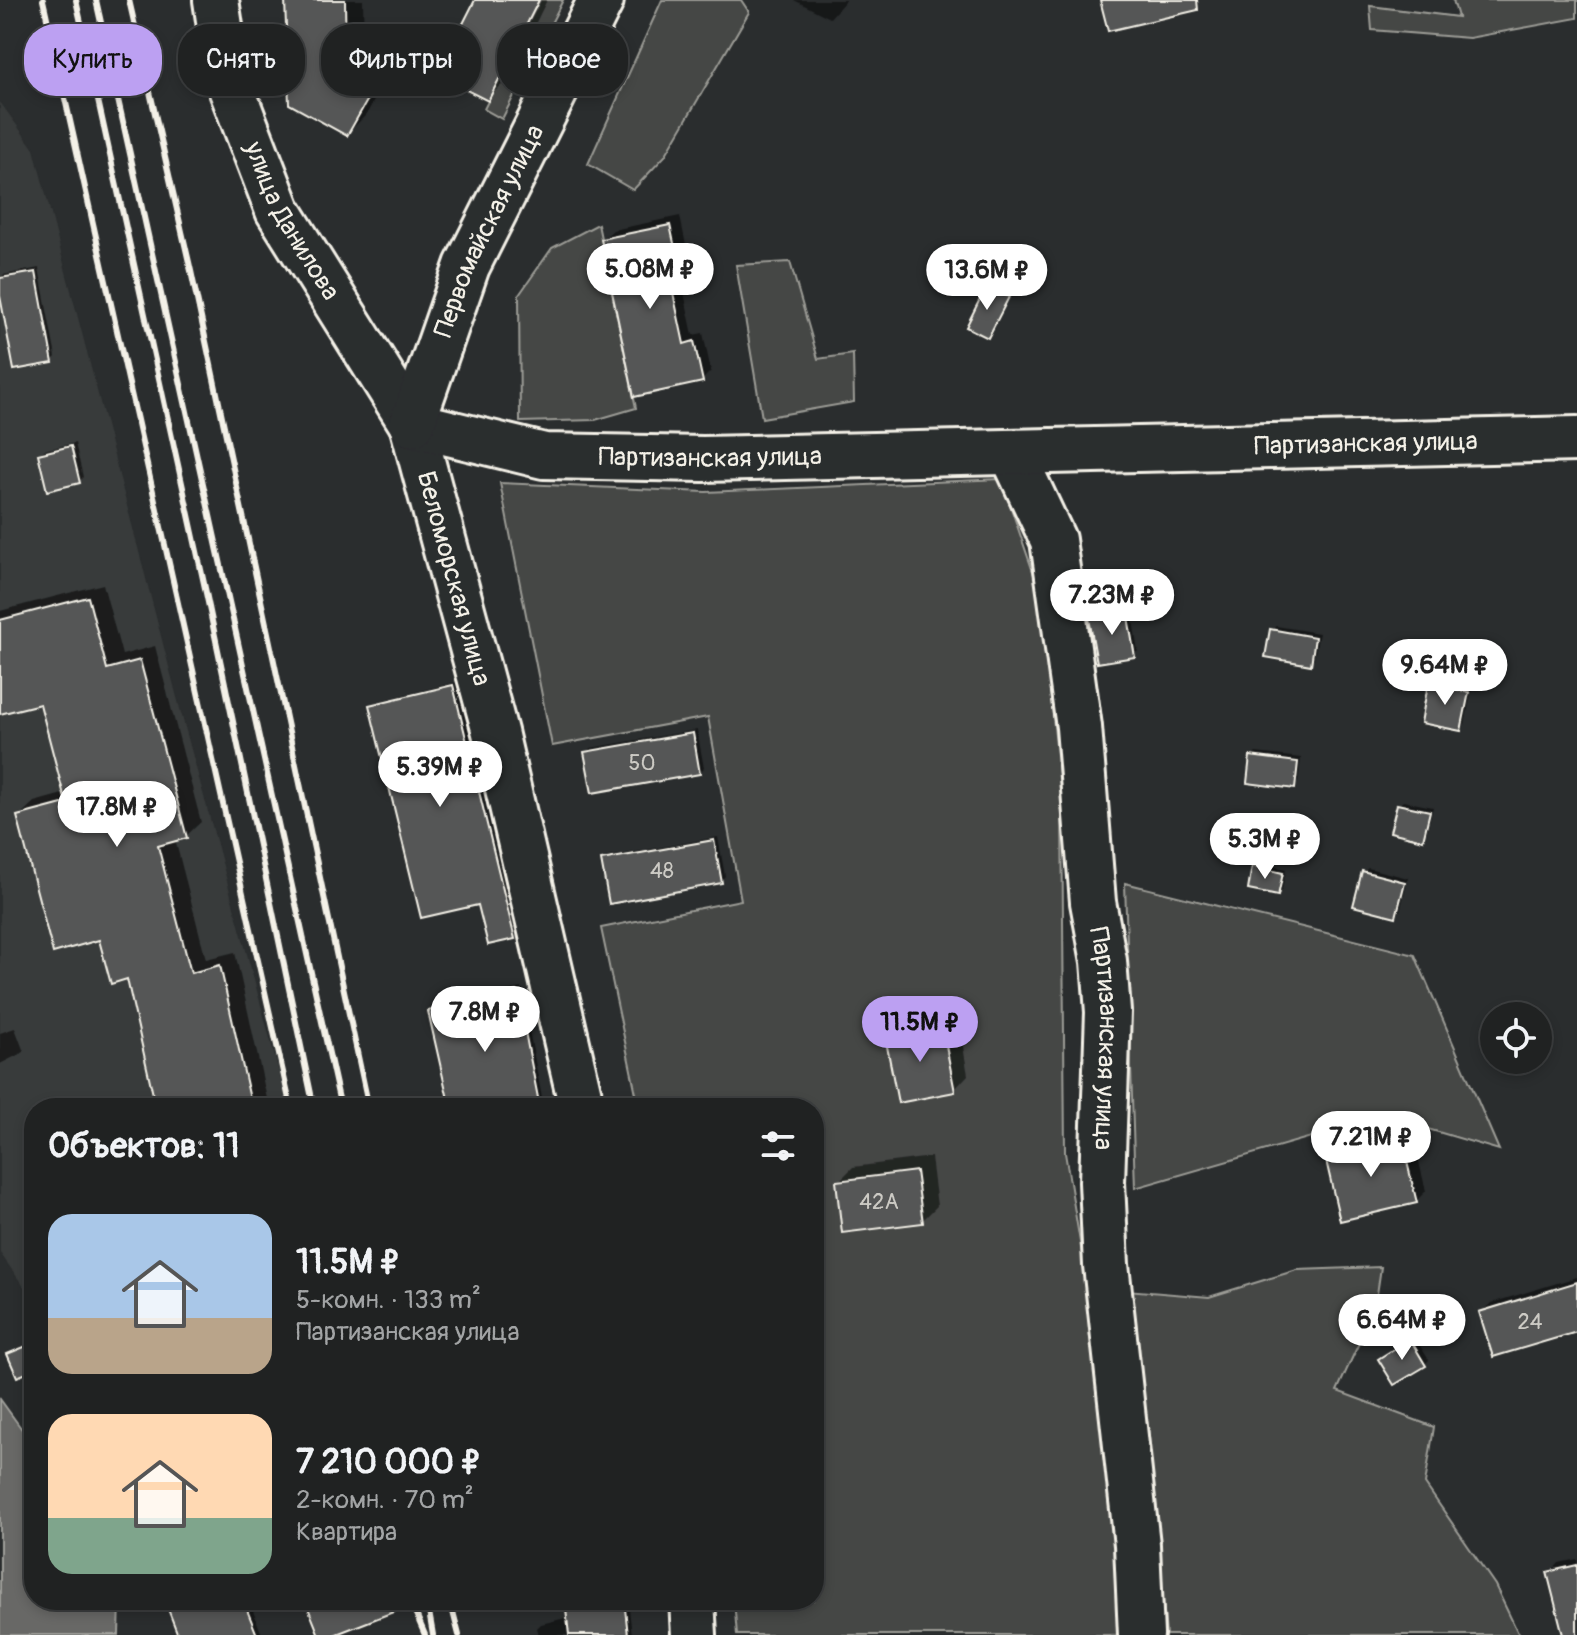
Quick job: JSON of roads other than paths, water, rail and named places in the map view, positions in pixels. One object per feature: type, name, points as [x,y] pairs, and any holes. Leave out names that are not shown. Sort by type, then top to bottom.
[{"type":"main road","name":"улица Данилова","points":[[216,0],[228,80],[278,210],[412,424]]},
{"type":"main road","name":"Первомайская улица","points":[[412,424],[467,266],[601,0]]},
{"type":"main road","name":"Партизанская улица","points":[[412,424],[544,456],[703,459],[1577,439]]},
{"type":"main road","name":"Беломорская улица","points":[[412,424],[495,732],[580,1098]]},
{"type":"main road","name":"Партизанская улица","points":[[1012,453],[1053,540],[1079,727],[1093,902],[1104,961],[1108,1012],[1102,1182],[1106,1265],[1137,1545],[1141,1635]]},
{"type":"main road","points":[[693,1610],[694,1635]]},
{"type":"railway","points":[[43,0],[289,1098]]},
{"type":"railway","points":[[76,0],[205,588],[312,1098]]},
{"type":"railway","points":[[96,0],[339,1098]]},
{"type":"railway","points":[[129,0],[191,271],[367,1098]]},
{"type":"railway","points":[[414,1610],[425,1635]]},
{"type":"railway","points":[[429,1610],[433,1635]]},
{"type":"railway","points":[[453,1610],[459,1635]]}]
